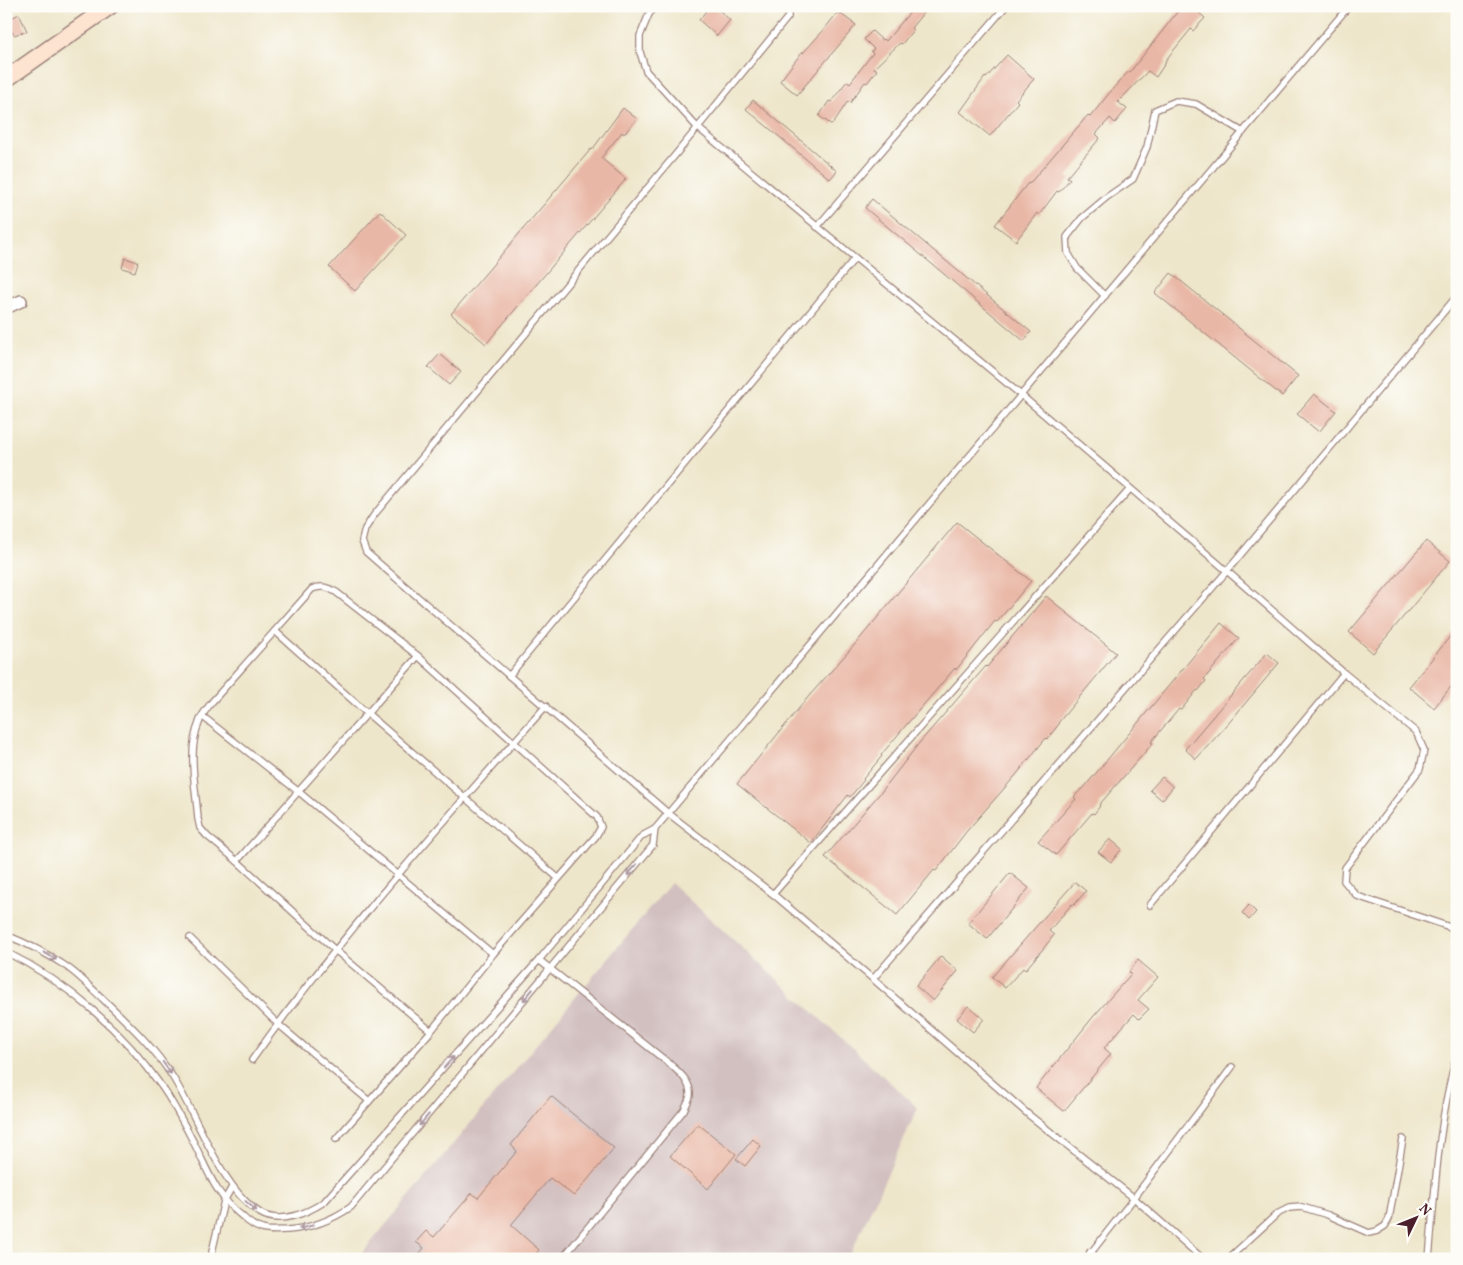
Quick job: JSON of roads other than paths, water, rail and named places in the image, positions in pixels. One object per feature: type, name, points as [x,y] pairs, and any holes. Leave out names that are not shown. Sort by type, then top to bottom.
[{"type":"main road","points":[[6,79],[110,6]]},
{"type":"street","points":[[6,308],[21,301]]},
{"type":"lane","points":[[655,6],[649,14],[640,36],[640,52],[646,71],[697,127],[1021,395],[1344,673],[1416,732],[1424,750],[1420,769],[1345,868],[1344,881],[1356,896],[1447,926],[1457,933]]},
{"type":"lane","points":[[788,6],[788,17],[374,515],[365,528],[362,541],[366,552],[508,676],[546,706],[668,814],[773,894],[1029,1114],[1134,1198],[1203,1259]]},
{"type":"lane","points":[[817,227],[1006,6]]},
{"type":"lane","points":[[6,935],[48,955],[66,966],[139,1033],[156,1052],[173,1077],[232,1187],[250,1206],[265,1216],[283,1217],[312,1210],[324,1202],[539,960],[642,836],[656,829],[1350,6]]},
{"type":"lane","points":[[1105,296],[1077,268],[1068,253],[1067,237],[1082,218],[1133,179],[1147,147],[1155,110],[1176,102],[1196,104],[1243,132]]},
{"type":"lane","points":[[508,676],[855,258]]},
{"type":"lane","points":[[874,979],[1227,571],[1457,296]]},
{"type":"lane","points":[[773,894],[1130,489]]},
{"type":"lane","points":[[336,1139],[431,1031],[493,954],[596,836],[601,827],[600,821],[418,656],[336,592],[319,586],[312,589],[275,630],[211,703],[202,716],[194,736],[193,752],[200,828],[206,836],[237,861],[335,950],[431,1031]]},
{"type":"lane","points":[[275,630],[368,714],[558,878]]},
{"type":"lane","points":[[237,861],[418,656]]},
{"type":"lane","points":[[1150,905],[1344,673]]},
{"type":"lane","points":[[252,1060],[335,950],[399,873],[546,706]]},
{"type":"lane","points":[[202,716],[399,873],[493,954]]},
{"type":"lane","points":[[6,952],[58,982],[130,1047],[163,1088],[224,1201],[248,1222],[261,1229],[274,1231],[296,1229],[320,1223],[337,1216],[351,1207],[653,845],[656,829]]},
{"type":"lane","points":[[190,938],[278,1024],[369,1101]]},
{"type":"lane","points":[[539,960],[671,1065],[688,1085],[690,1095],[684,1110],[562,1259]]},
{"type":"lane","points":[[1429,1259],[1440,1131],[1448,1087],[1457,1055]]},
{"type":"lane","points":[[1086,1259],[1232,1066]]},
{"type":"lane","points":[[1228,1259],[1277,1214],[1296,1207],[1328,1215],[1369,1233],[1385,1226],[1388,1219],[1403,1139]]},
{"type":"lane","points":[[213,1259],[212,1252],[224,1201],[232,1187]]},
{"type":"lane","points":[[1090,1252],[1098,1259]]}]
